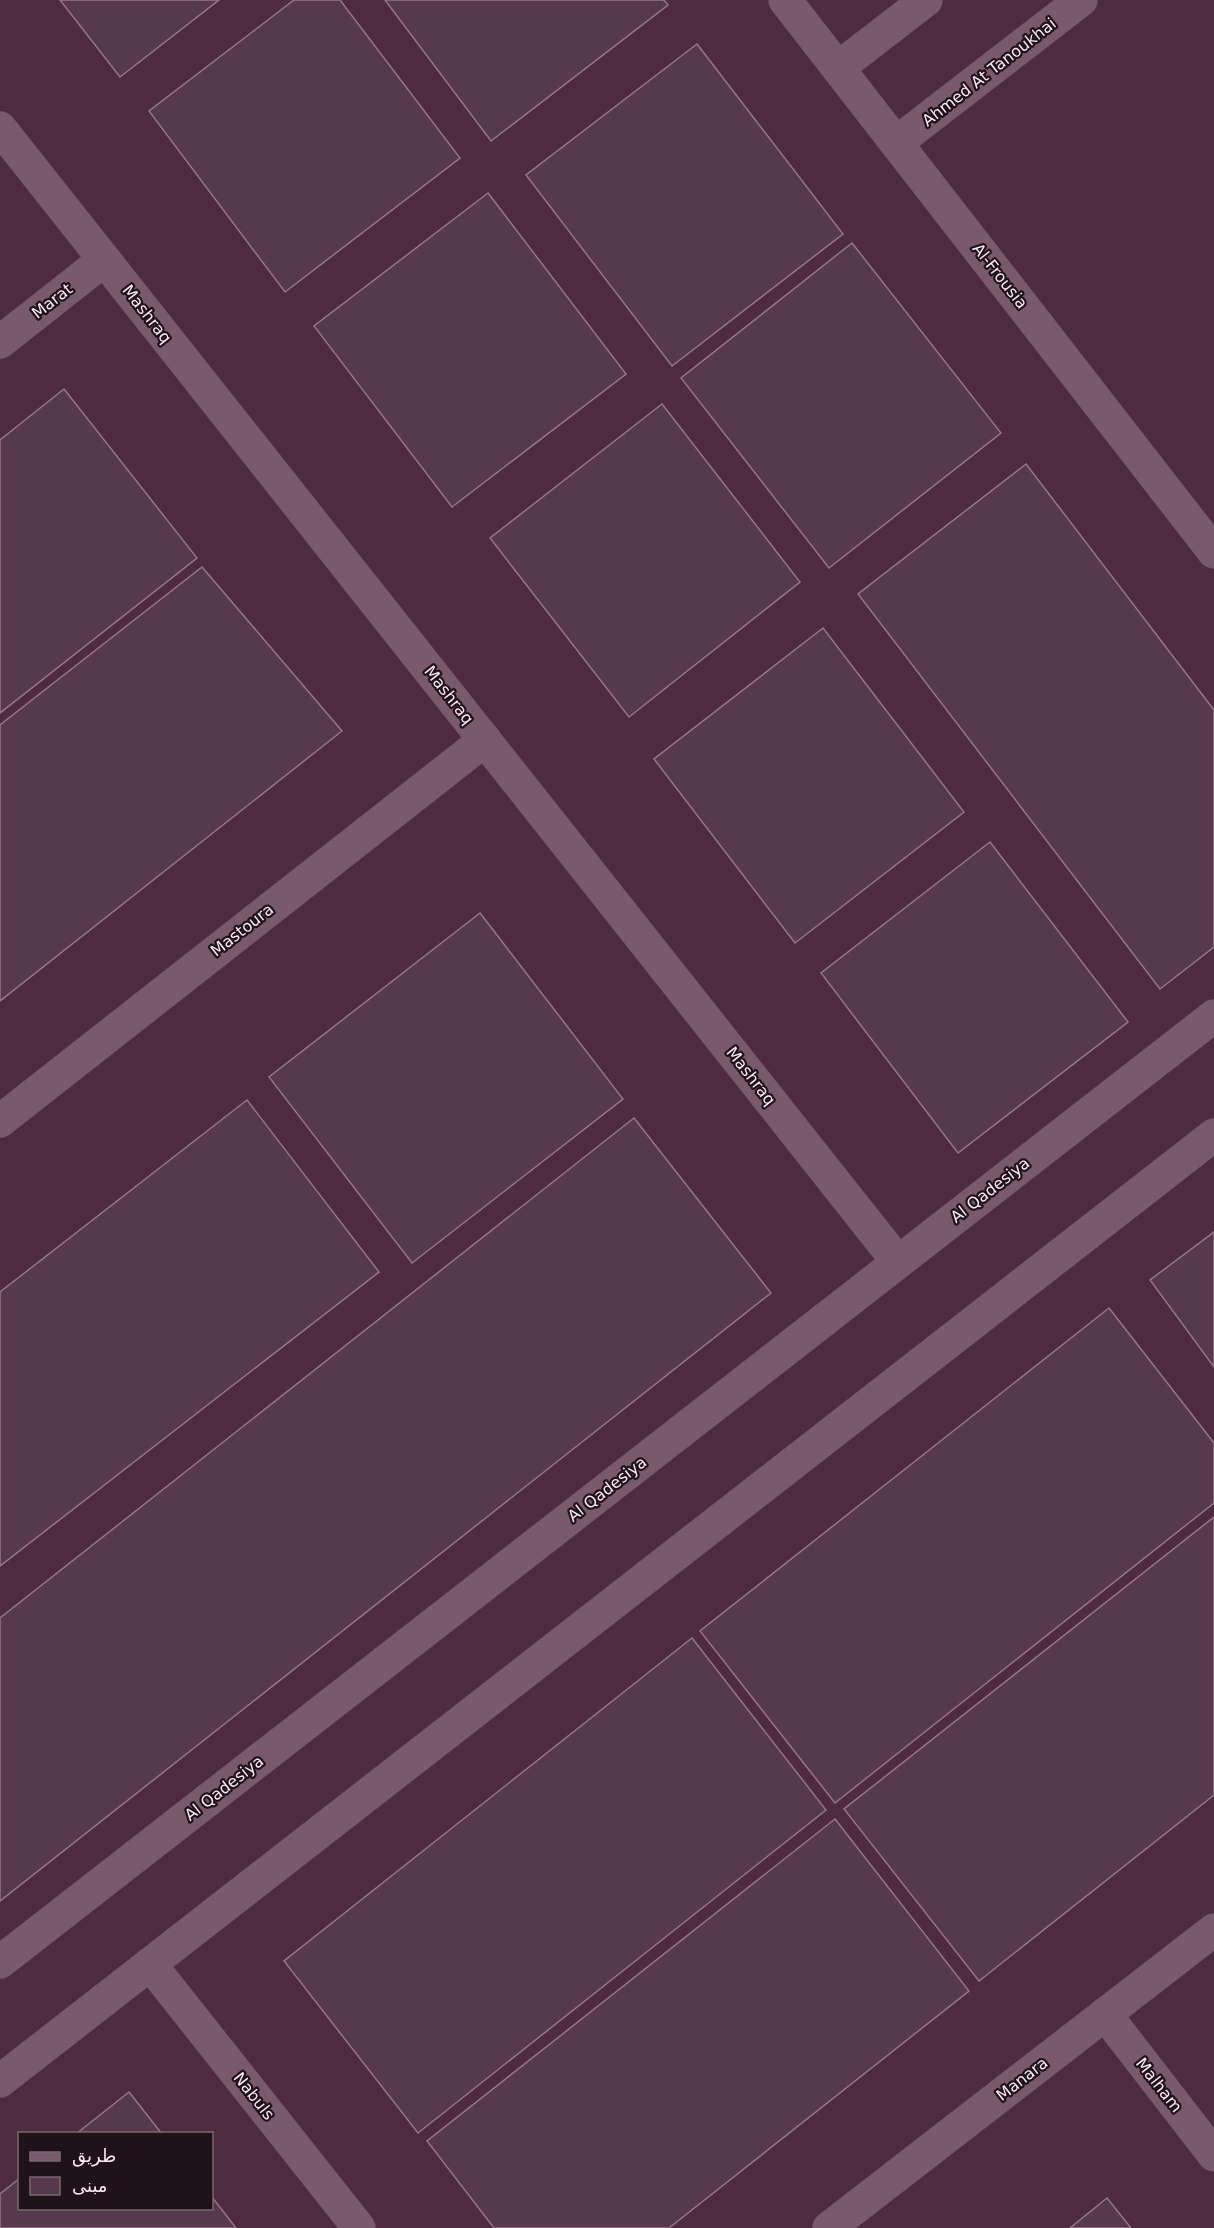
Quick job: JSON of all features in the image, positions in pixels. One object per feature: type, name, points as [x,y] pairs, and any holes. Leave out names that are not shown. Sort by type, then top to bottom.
[{"type":"street","name":"Al-Frousia","points":[[785,0],[1214,552]]},
{"type":"street","points":[[838,68],[926,0]]},
{"type":"street","name":"Ahmed At Tanoukhai","points":[[896,143],[1081,0]]},
{"type":"street","name":"Mashraq","points":[[0,128],[898,1262]]},
{"type":"street","name":"Marat","points":[[0,342],[105,260]]},
{"type":"street","name":"Mastoura","points":[[0,1121],[485,740]]},
{"type":"street","name":"Al Qadesiya","points":[[0,1962],[1214,1016]]},
{"type":"street","points":[[0,2081],[1214,1135]]},
{"type":"street","name":"Manara","points":[[829,2228],[1214,1930]]},
{"type":"street","name":"Nabuls","points":[[150,1964],[358,2228]]},
{"type":"street","name":"Malham","points":[[1105,2014],[1214,2155]]},
{"type":"shaded area","points":[[0,0],[1214,0],[1214,2228],[0,2228]]},
{"type":"building","points":[[60,0],[219,0],[120,77]]},
{"type":"building","points":[[294,0],[340,0],[460,158],[285,292],[149,111]]},
{"type":"building","points":[[385,0],[664,0],[668,5],[491,141]]},
{"type":"building","points":[[697,44],[843,234],[672,366],[526,175]]},
{"type":"building","points":[[488,193],[626,374],[452,507],[314,326]]},
{"type":"building","points":[[852,243],[1001,433],[829,568],[681,378]]},
{"type":"building","points":[[64,389],[197,558],[0,713],[0,440]]},
{"type":"building","points":[[662,404],[800,582],[629,717],[490,538]]},
{"type":"building","points":[[1026,464],[1214,710],[1214,947],[1160,989],[858,594]]},
{"type":"building","points":[[202,567],[342,731],[0,1001],[0,725]]},
{"type":"building","points":[[823,628],[964,812],[795,943],[654,759]]},
{"type":"building","points":[[990,842],[1128,1022],[958,1153],[821,973]]},
{"type":"building","points":[[480,913],[623,1099],[412,1263],[269,1077]]},
{"type":"building","points":[[247,1100],[379,1272],[0,1566],[0,1292]]},
{"type":"building","points":[[634,1118],[771,1293],[0,1901],[0,1618]]},
{"type":"building","points":[[1214,1232],[1214,1367],[1150,1280]]},
{"type":"building","points":[[1109,1308],[1214,1443],[1214,1503],[835,1803],[700,1631]]},
{"type":"building","points":[[1214,1517],[1214,1795],[979,1981],[844,1809]]},
{"type":"building","points":[[692,1638],[826,1810],[418,2133],[284,1961]]},
{"type":"building","points":[[835,1819],[969,1991],[669,2228],[494,2228],[427,2141]]},
{"type":"building","points":[[129,2092],[160,2132],[79,2132]]},
{"type":"building","points":[[18,2180],[18,2210],[213,2210],[213,2198],[236,2228],[0,2228],[0,2194]]},
{"type":"building","points":[[1107,2198],[1131,2228],[1070,2228]]}]
